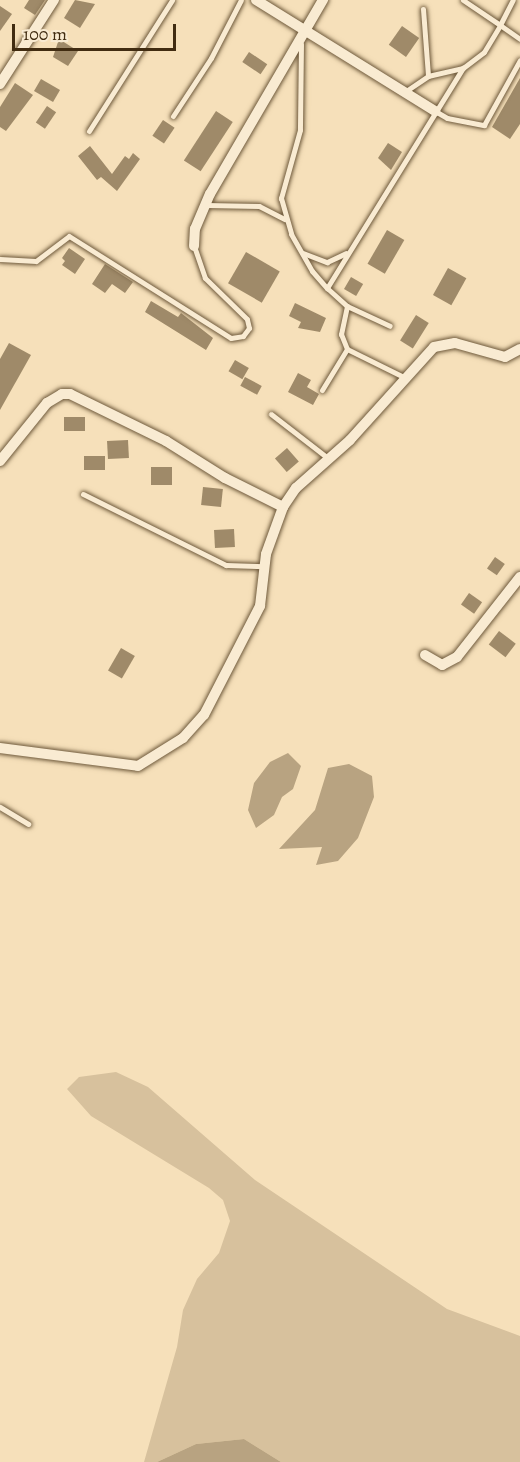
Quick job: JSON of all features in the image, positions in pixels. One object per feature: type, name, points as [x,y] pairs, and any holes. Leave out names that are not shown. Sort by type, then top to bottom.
[{"type":"street","points":[[0,84],[54,0]]},
{"type":"street","points":[[256,0],[435,111]]},
{"type":"street","points":[[194,246],[205,205],[302,30],[323,0]]},
{"type":"street","points":[[0,748],[122,767],[152,760],[195,728],[204,715],[260,606],[264,566],[283,507],[296,488],[329,459],[440,344],[463,345],[497,357],[520,349]]},
{"type":"street","points":[[0,461],[47,403],[62,394],[70,394],[166,441],[225,478],[283,507]]},
{"type":"street","points":[[425,655],[442,665],[457,657],[520,577]]},
{"type":"lane","points":[[89,131],[172,0]]},
{"type":"lane","points":[[173,116],[211,58],[241,0]]},
{"type":"lane","points":[[464,0],[520,39]]},
{"type":"lane","points":[[327,288],[435,111],[463,68],[484,52],[513,0]]},
{"type":"lane","points":[[423,9],[428,76]]},
{"type":"lane","points":[[302,30],[300,130],[282,183],[285,219],[299,250],[327,288],[347,306],[390,326]]},
{"type":"lane","points":[[435,111],[447,118],[484,125],[520,60]]},
{"type":"lane","points":[[406,91],[428,76],[463,68]]},
{"type":"lane","points":[[205,205],[259,206],[285,219]]},
{"type":"lane","points":[[0,259],[36,261],[69,236],[231,338],[243,336],[249,328],[247,319],[205,278],[194,246]]},
{"type":"lane","points":[[299,250],[309,258],[327,262],[347,253]]},
{"type":"lane","points":[[347,306],[341,334],[347,349],[406,378]]},
{"type":"lane","points":[[322,390],[347,349]]},
{"type":"lane","points":[[271,414],[329,459]]},
{"type":"lane","points":[[83,494],[226,565],[264,566]]},
{"type":"lane","points":[[0,807],[28,824]]},
{"type":"shaded area","points":[[288,753],[301,766],[293,789],[282,797],[274,815],[256,828],[248,810],[254,783],[270,762]]},
{"type":"shaded area","points":[[349,764],[372,776],[374,797],[358,838],[338,861],[316,865],[322,847],[279,849],[315,810],[328,768]]},
{"type":"shaded area","points":[[116,1072],[148,1087],[255,1180],[447,1309],[520,1336],[520,1462],[281,1462],[244,1439],[196,1444],[157,1462],[144,1462],[177,1347],[183,1310],[197,1279],[219,1253],[230,1221],[223,1200],[209,1188],[91,1116],[67,1089],[79,1077]]},
{"type":"shaded area","points":[[244,1439],[281,1462],[157,1462],[196,1444]]},
{"type":"building","points":[[29,0],[45,0],[35,15],[24,8]]},
{"type":"building","points":[[75,0],[95,4],[80,28],[64,18]]},
{"type":"building","points":[[0,6],[12,14],[0,31]]},
{"type":"building","points":[[402,26],[419,38],[406,57],[389,45]]},
{"type":"building","points":[[59,39],[78,51],[68,66],[53,57]]},
{"type":"building","points":[[249,52],[267,64],[261,74],[242,62]]},
{"type":"building","points":[[520,78],[520,124],[510,139],[492,127]]},
{"type":"building","points":[[41,79],[60,90],[53,102],[34,91]]},
{"type":"building","points":[[15,83],[33,95],[6,131],[0,127],[0,107]]},
{"type":"building","points":[[47,106],[56,112],[45,129],[36,123]]},
{"type":"building","points":[[216,111],[233,122],[201,171],[184,160]]},
{"type":"building","points":[[163,120],[175,128],[164,144],[152,136]]},
{"type":"building","points":[[388,143],[402,152],[391,170],[378,158]]},
{"type":"building","points":[[90,146],[112,174],[125,156],[129,159],[133,153],[140,159],[117,191],[101,177],[97,180],[78,156]]},
{"type":"building","points":[[387,230],[404,240],[385,274],[368,264]]},
{"type":"building","points":[[69,248],[85,259],[75,274],[62,265],[65,261],[62,258]]},
{"type":"building","points":[[246,252],[280,272],[262,303],[228,283]]},
{"type":"building","points":[[105,264],[133,282],[125,293],[112,284],[105,293],[92,284]]},
{"type":"building","points":[[448,268],[466,278],[451,305],[433,295]]},
{"type":"building","points":[[351,277],[363,284],[356,296],[344,289]]},
{"type":"building","points":[[151,301],[178,317],[181,313],[213,338],[206,350],[145,312]]},
{"type":"building","points":[[295,303],[326,318],[320,332],[298,328],[301,322],[289,316]]},
{"type":"building","points":[[416,315],[429,323],[413,348],[400,340]]},
{"type":"building","points":[[9,343],[31,355],[0,410],[0,359]]},
{"type":"building","points":[[235,360],[249,368],[242,379],[228,371]]},
{"type":"building","points":[[298,373],[311,380],[307,387],[319,394],[313,405],[288,392]]},
{"type":"building","points":[[245,377],[262,386],[257,395],[240,386]]},
{"type":"building","points":[[64,417],[85,417],[85,431],[64,431]]},
{"type":"building","points":[[128,440],[129,458],[108,459],[107,441]]},
{"type":"building","points":[[287,448],[299,462],[287,472],[275,458]]},
{"type":"building","points":[[84,456],[105,456],[105,470],[84,470]]},
{"type":"building","points":[[151,467],[172,467],[172,485],[151,485]]},
{"type":"building","points":[[203,487],[223,489],[221,507],[201,505]]},
{"type":"building","points":[[234,529],[235,547],[215,548],[214,530]]},
{"type":"building","points":[[495,557],[505,564],[497,575],[487,568]]},
{"type":"building","points":[[469,593],[482,602],[474,614],[461,604]]},
{"type":"building","points":[[499,631],[516,644],[506,657],[489,645]]},
{"type":"building","points":[[121,648],[135,656],[122,679],[108,671]]}]
